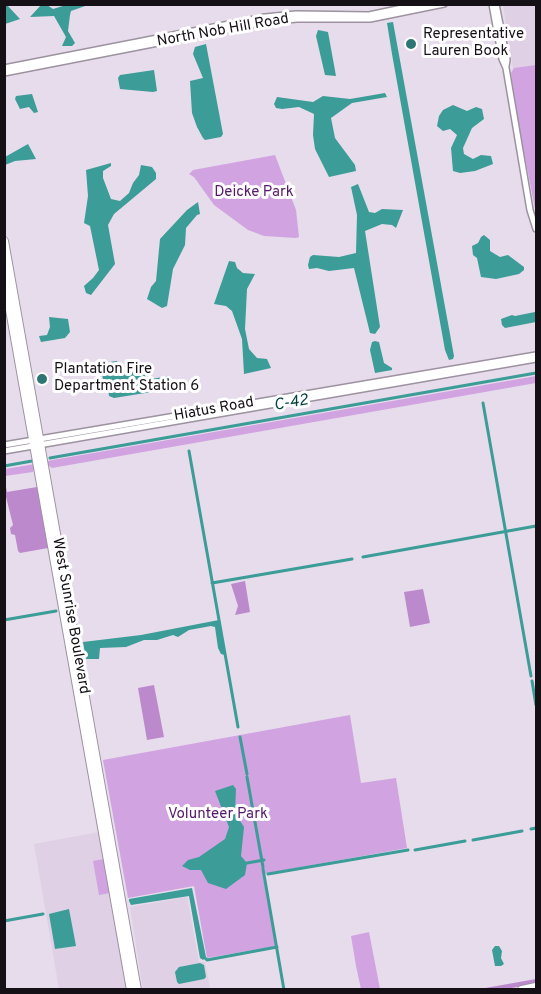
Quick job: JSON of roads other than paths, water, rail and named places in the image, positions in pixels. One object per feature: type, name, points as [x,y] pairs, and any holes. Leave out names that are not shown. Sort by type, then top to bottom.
[{"type":"highway","name":"West Sunrise Boulevard","points":[[4,241],[131,990]]},
{"type":"highway","name":"West Sunrise Boulevard","points":[[4,276],[37,442],[137,990]]},
{"type":"main road","name":"North Nob Hill Road","points":[[393,13],[421,4]]},
{"type":"main road","name":"North Nob Hill Road","points":[[4,73],[266,22],[297,19],[354,20],[444,4]]},
{"type":"main road","points":[[494,4],[530,210],[537,230]]},
{"type":"main road","name":"North Nob Hill Road","points":[[4,68],[265,17],[296,14],[384,15]]},
{"type":"main road","name":"Hiatus Road","points":[[37,442],[537,357]]},
{"type":"main road","points":[[4,445],[37,442]]},
{"type":"main road","points":[[4,451],[37,442]]},
{"type":"waterway","name":"C-42","points":[[50,458],[536,373]]},
{"type":"waterway","points":[[483,403],[531,676]]},
{"type":"waterway","points":[[189,451],[238,727]]},
{"type":"waterway","name":"C-42","points":[[4,466],[32,461]]},
{"type":"waterway","points":[[363,557],[536,526]]},
{"type":"waterway","points":[[212,583],[352,559]]},
{"type":"waterway","points":[[4,620],[56,611]]},
{"type":"waterway","points":[[532,681],[536,705]]},
{"type":"waterway","points":[[240,737],[247,774]]},
{"type":"waterway","points":[[247,777],[263,867]]},
{"type":"waterway","points":[[531,829],[536,828]]},
{"type":"waterway","points":[[473,840],[522,831]]},
{"type":"waterway","points":[[415,850],[465,841]]},
{"type":"waterway","points":[[268,874],[408,850]]},
{"type":"waterway","points":[[247,863],[264,860]]},
{"type":"waterway","points":[[263,869],[284,990]]},
{"type":"waterway","points":[[4,921],[43,914]]},
{"type":"waterway","points":[[203,956],[207,960],[277,947]]},
{"type":"place","name":"Representative Lauren Book","points":[[411,44]]},
{"type":"place","name":"Plantation Fire Department Station 6","points":[[42,379]]},
{"type":"park label","name":"Deicke Park","points":[[254,193]]},
{"type":"park label","name":"Volunteer Park","points":[[218,815]]}]
